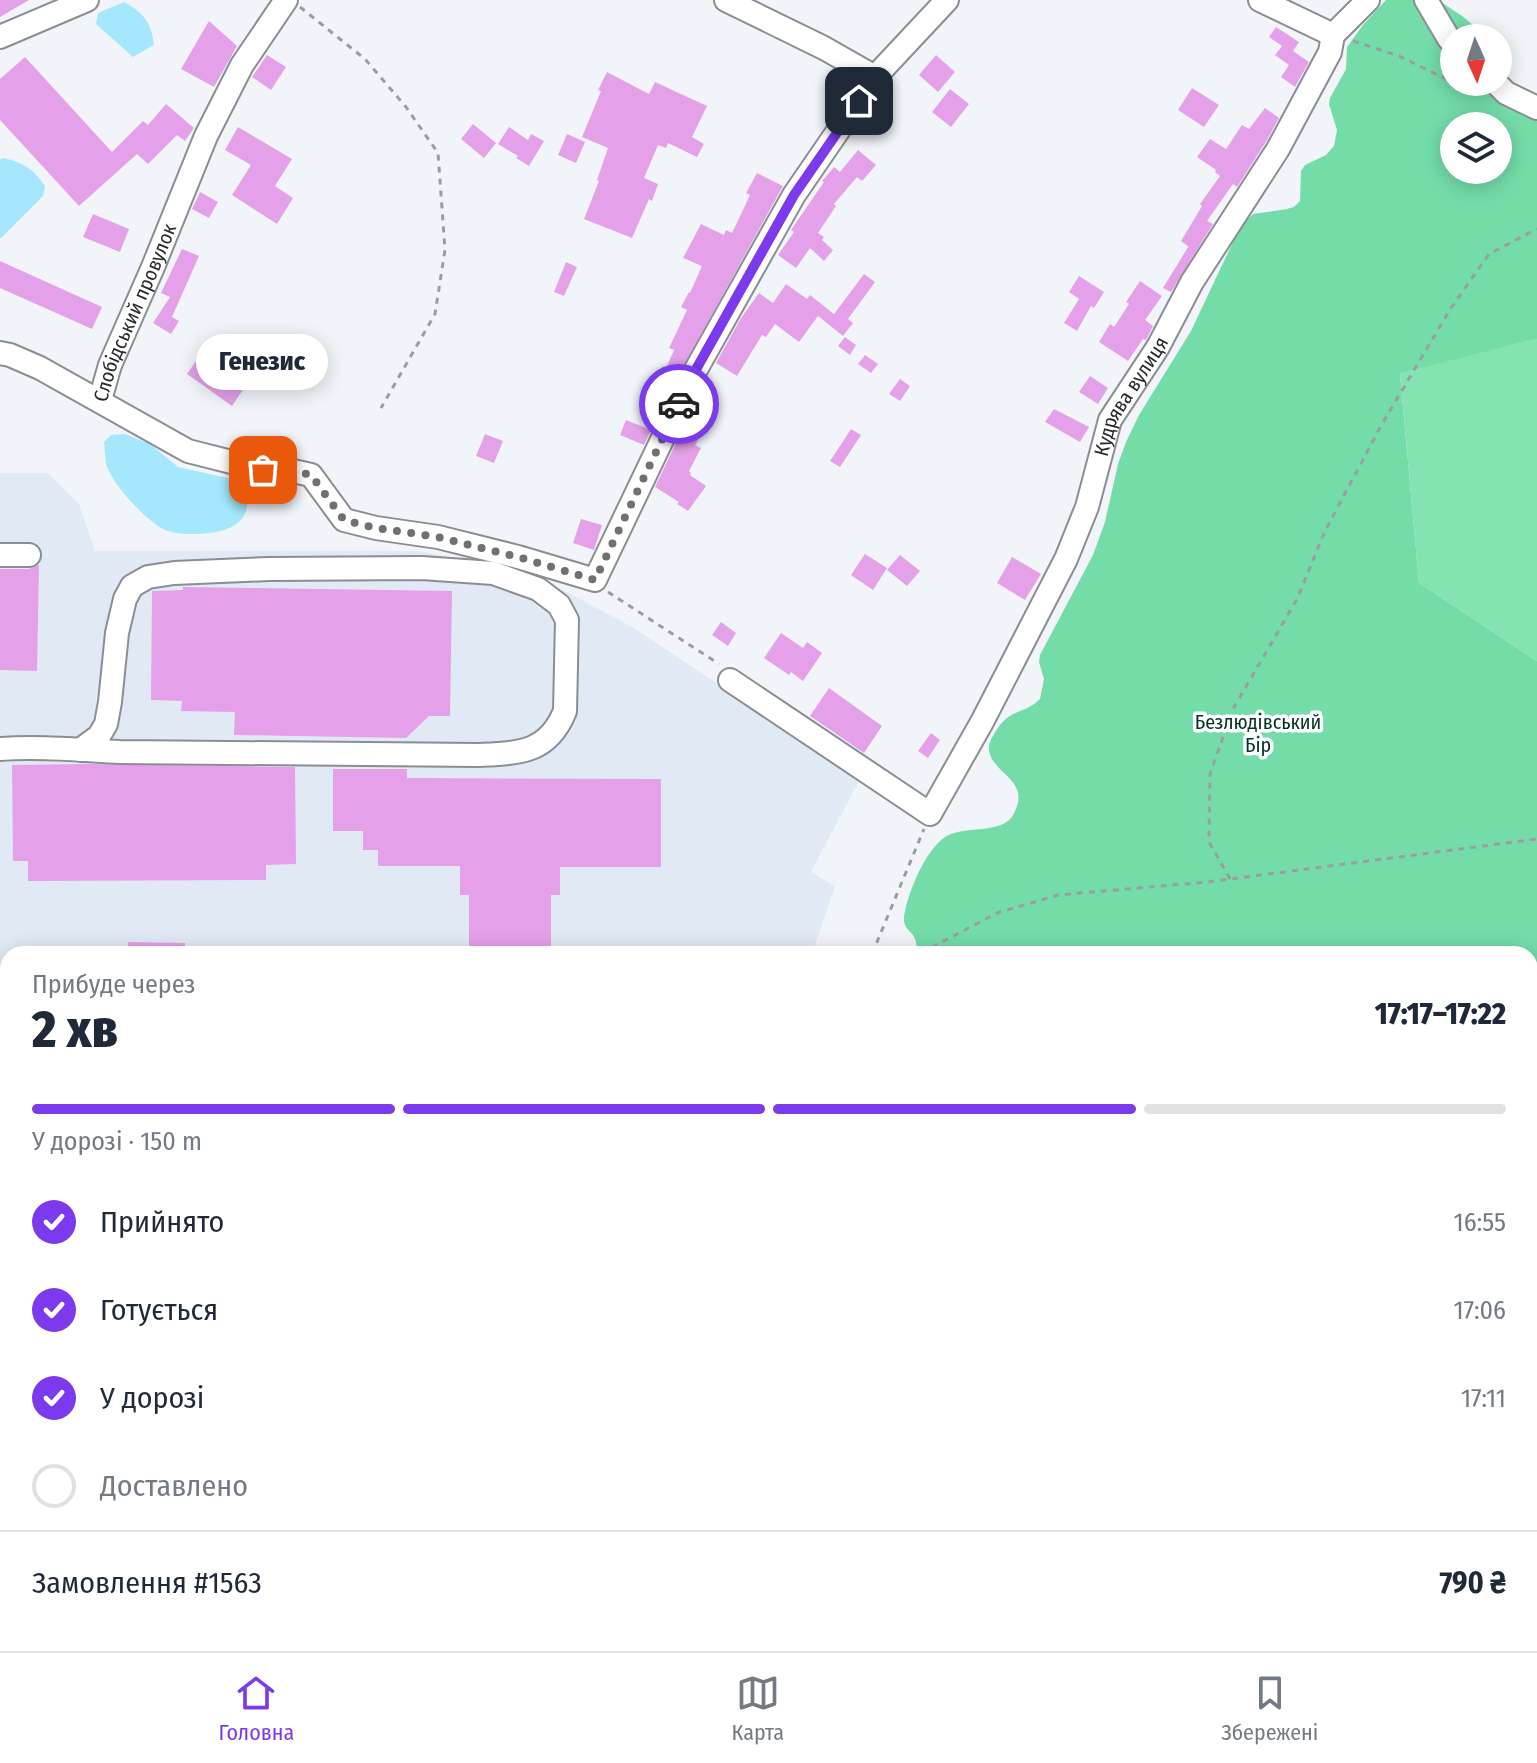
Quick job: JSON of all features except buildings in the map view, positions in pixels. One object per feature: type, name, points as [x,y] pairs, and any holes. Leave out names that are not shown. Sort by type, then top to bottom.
[{"type":"street","points":[[0,37],[87,0]]},
{"type":"street","name":"Слобідський провулок","points":[[289,0],[242,65],[206,136],[110,365],[100,400],[188,451],[263,470],[311,475],[344,520],[438,537],[595,580]]},
{"type":"street","points":[[726,0],[875,77]]},
{"type":"street","points":[[595,580],[694,373],[794,195],[875,77],[947,0]]},
{"type":"street","points":[[1260,0],[1333,35]]},
{"type":"street","name":"Кудрява вулиця","points":[[930,814],[982,722],[1066,559],[1087,507],[1110,420],[1158,347],[1192,282],[1278,149],[1330,52],[1333,35],[1368,0]]},
{"type":"street","points":[[1426,0],[1440,24]]},
{"type":"street","points":[[1512,96],[1537,108]]},
{"type":"street","points":[[0,353],[40,368],[100,400]]},
{"type":"street","points":[[0,555],[29,555]]},
{"type":"street","points":[[0,749],[479,755],[520,753],[532,749],[553,733],[565,711],[567,620],[559,605],[538,589],[493,573],[422,568],[284,569],[174,573],[148,577],[132,586],[125,599],[117,633],[106,724],[99,736],[80,750]]},
{"type":"street","points":[[730,680],[930,814]]},
{"type":"path","points":[[289,0],[365,59],[406,107],[438,153],[445,250],[435,314],[381,408]]},
{"type":"path","points":[[1333,35],[1399,56],[1440,76]]},
{"type":"path","points":[[1230,879],[1209,842],[1210,774],[1233,709],[1297,599],[1325,531],[1382,424],[1451,308],[1489,254],[1537,229]]},
{"type":"path","points":[[595,580],[608,593],[720,665],[730,680]]},
{"type":"path","points":[[875,946],[930,814]]},
{"type":"path","points":[[934,946],[997,913],[1058,895],[1230,879],[1537,839]]},
{"type":"shaded area","points":[[0,473],[48,473],[79,504],[95,551],[419,551],[533,574],[634,628],[860,779],[811,872],[835,886],[815,946],[0,946]]},
{"type":"green space","name":"Безлюдівський Бір","points":[[1386,0],[1438,0],[1472,24],[1440,24],[1440,96],[1512,95],[1537,117],[1537,339],[1400,373],[1419,583],[1537,661],[1537,946],[916,946],[904,919],[915,881],[931,851],[953,833],[991,828],[1008,821],[1013,815],[1018,793],[1014,784],[995,764],[989,747],[991,740],[1004,720],[1040,699],[1044,679],[1040,655],[1093,555],[1105,522],[1118,464],[1139,415],[1191,331],[1240,227],[1253,214],[1294,207],[1300,201],[1301,171],[1334,146],[1337,130],[1329,104],[1346,69],[1347,47]]},
{"type":"green space","points":[[1537,339],[1537,661],[1419,583],[1400,372]]},
{"type":"water","points":[[124,2],[145,19],[154,45],[133,57],[96,24],[98,13]]},
{"type":"water","points":[[2,158],[26,167],[45,186],[43,196],[0,239],[0,160]]},
{"type":"water","points":[[125,434],[150,444],[178,467],[232,479],[247,491],[247,503],[241,520],[217,532],[192,534],[176,533],[157,525],[124,494],[107,467],[104,442],[111,435]]},
{"type":"way so far","points":[[263,470],[311,475],[344,520],[438,537],[595,580],[679,404]]},
{"type":"place","name":"Генезис","points":[[263,470]]},
{"type":"route","points":[[679,404],[794,195],[859,101]]}]
